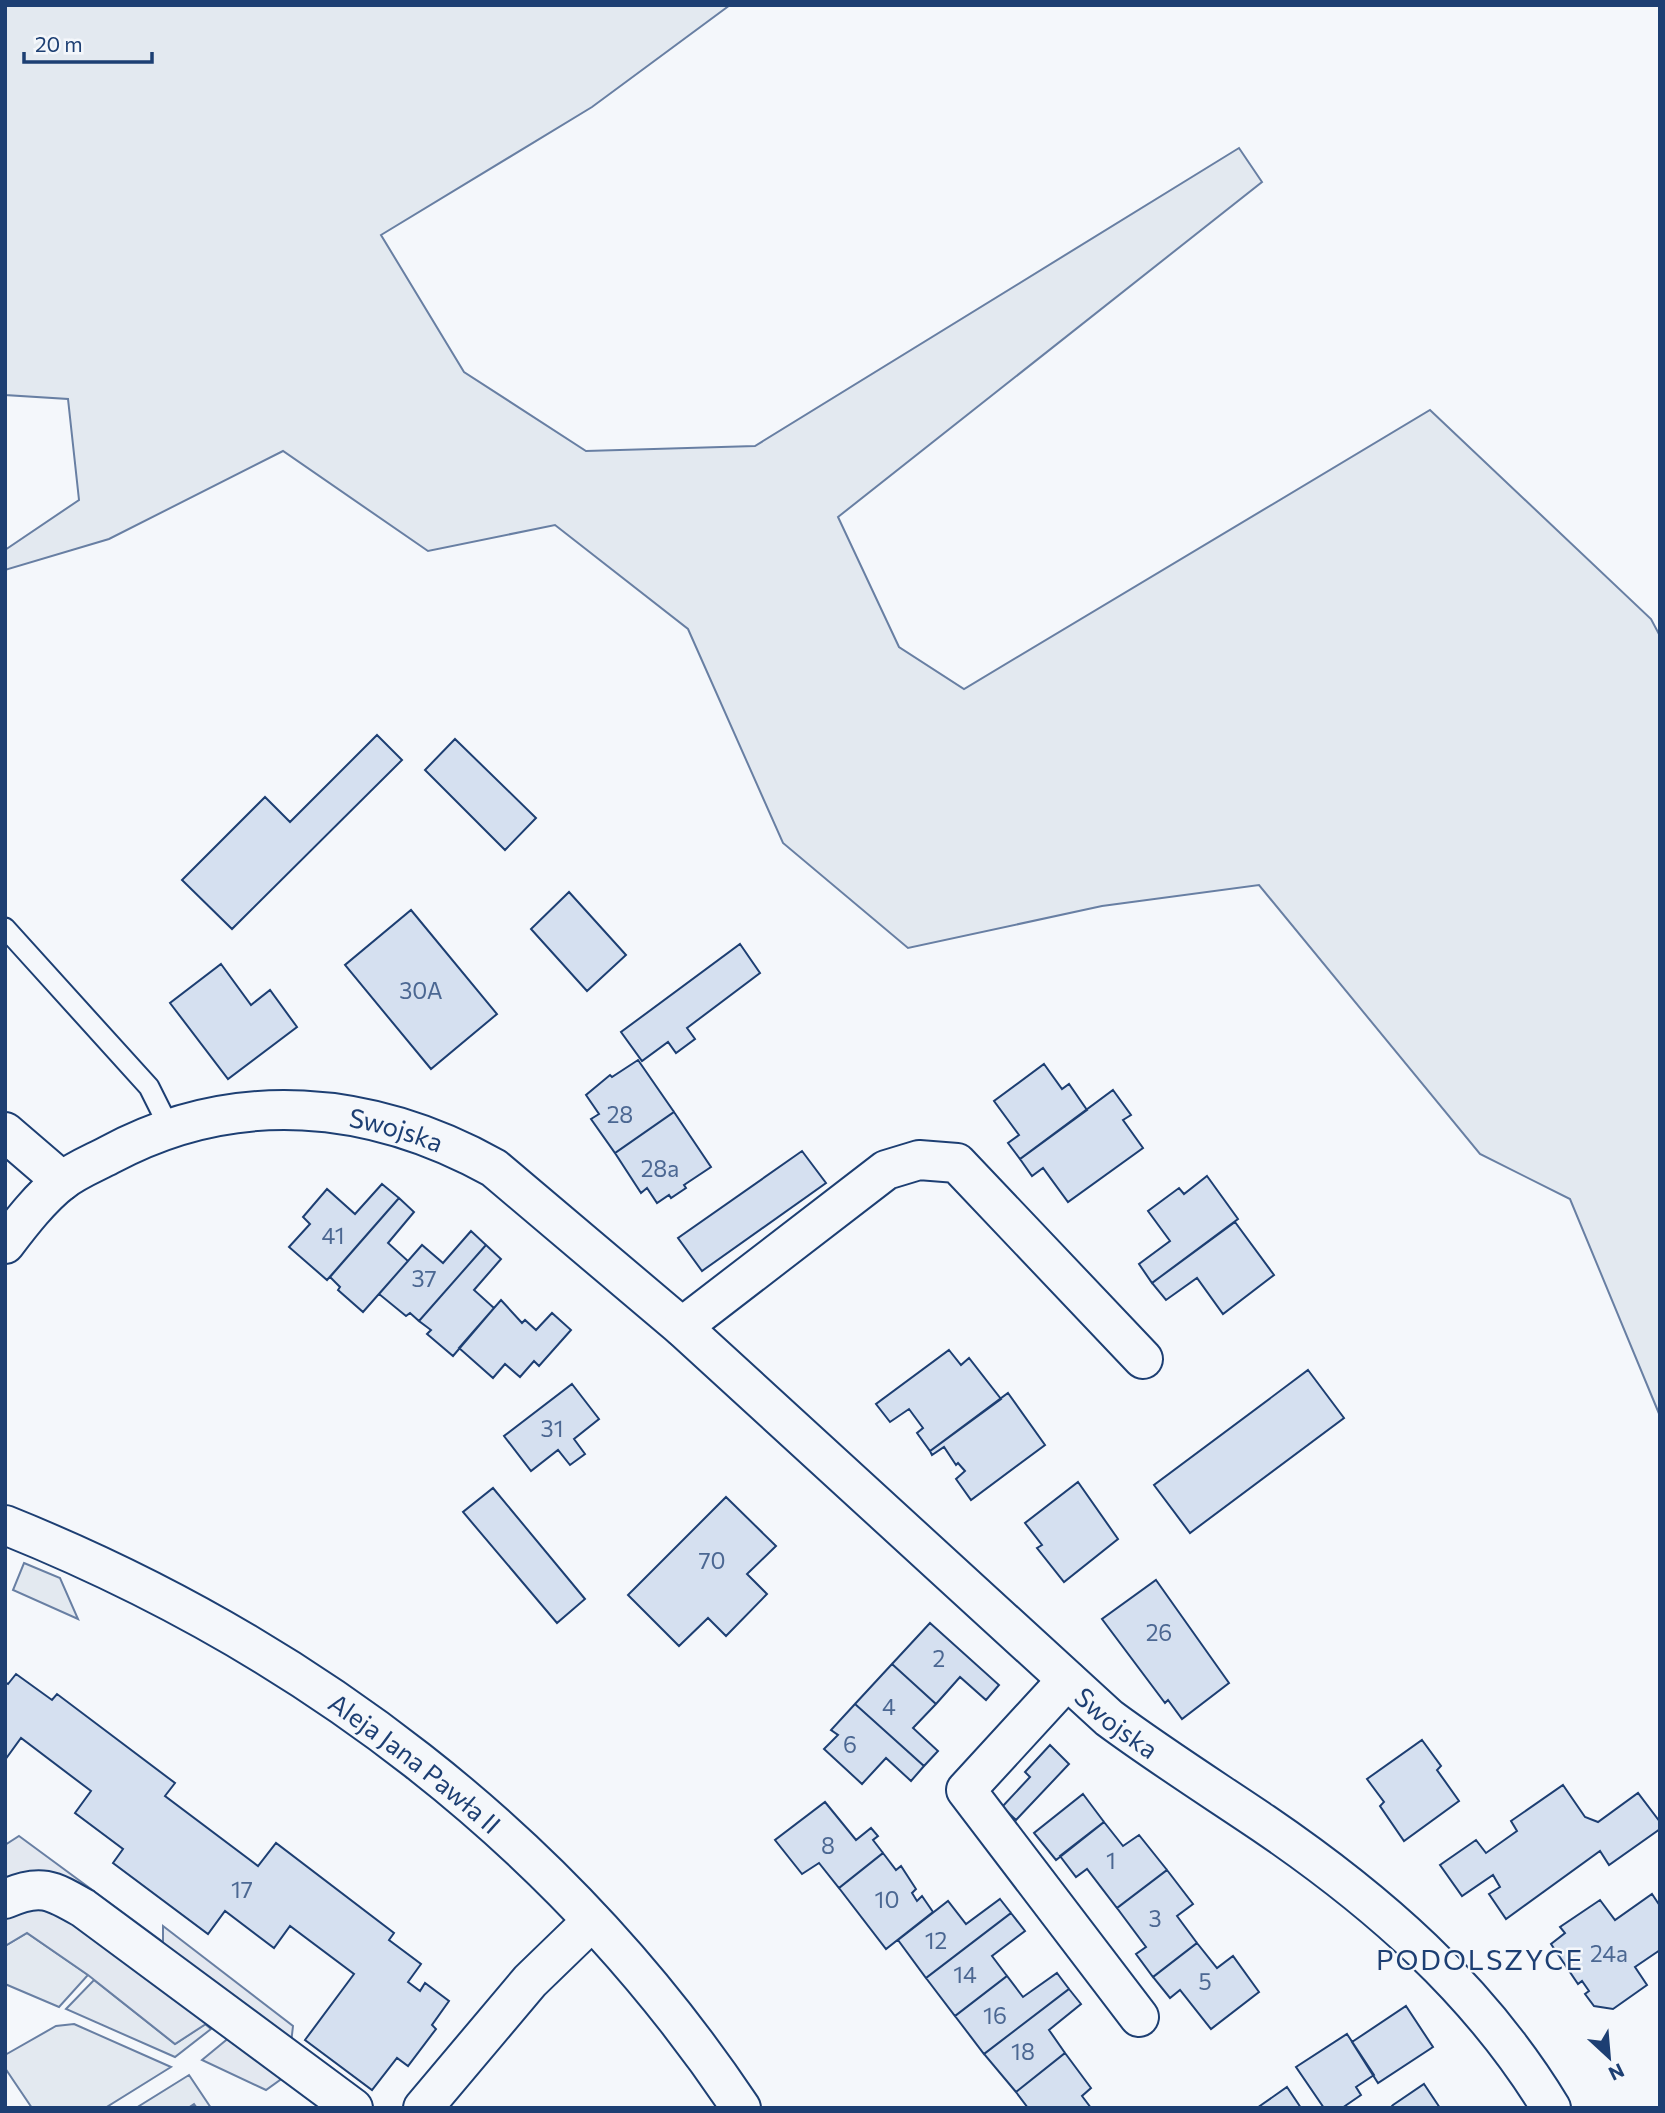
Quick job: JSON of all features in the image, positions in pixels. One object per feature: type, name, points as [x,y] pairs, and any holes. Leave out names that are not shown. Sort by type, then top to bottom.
[{"type":"street","name":"Swojska","points":[[5,1244],[62,1181],[169,1127],[225,1114],[301,1110],[348,1114],[408,1127],[459,1148],[494,1168],[548,1210],[682,1327],[1067,1681],[1153,1751],[1264,1823],[1382,1911],[1465,1991],[1518,2058],[1550,2108]]},
{"type":"street","points":[[5,1132],[62,1181]]},
{"type":"street","points":[[682,1327],[886,1170],[919,1160],[957,1163],[1143,1359]]},
{"type":"street","name":"Aleja Jana Pawła II","points":[[5,1525],[121,1575],[254,1646],[397,1741],[523,1849],[592,1921],[701,2050],[741,2108]]},
{"type":"street","points":[[1067,1681],[966,1790],[1139,2017]]},
{"type":"street","points":[[5,1899],[23,1890],[52,1889],[83,1908],[353,2108]]},
{"type":"street","points":[[423,2108],[530,1981],[592,1921]]},
{"type":"lane","points":[[5,928],[149,1087],[169,1127]]},
{"type":"shaded area","points":[[5,5],[730,5],[592,107],[381,235],[464,372],[586,451],[755,446],[1239,148],[1262,182],[838,517],[899,647],[964,689],[1430,410],[1651,619],[1660,636],[1660,1416],[1570,1199],[1480,1154],[1259,885],[1102,906],[908,948],[783,843],[688,629],[555,525],[428,551],[283,451],[109,539],[5,570],[5,550],[79,500],[68,399],[5,395]]},
{"type":"shaded area","points":[[24,1563],[60,1578],[78,1619],[13,1590]]},
{"type":"shaded area","points":[[19,1836],[163,1942],[163,1926],[293,2026],[289,2061],[298,2067],[266,2090],[202,2060],[242,2027],[223,2013],[175,2044],[88,1975],[27,1933],[5,1946],[5,1845]]},
{"type":"shaded area","points":[[27,1933],[88,1975],[59,2007],[5,1984],[5,1946]]},
{"type":"shaded area","points":[[94,1980],[175,2044],[205,2024],[211,2029],[175,2057],[66,2009]]},
{"type":"shaded area","points":[[74,2024],[171,2067],[105,2108],[32,2108],[5,2068],[5,2055],[56,2026]]},
{"type":"shaded area","points":[[189,2075],[211,2108],[197,2108],[194,2104],[188,2108],[136,2108]]},
{"type":"building","points":[[377,735],[402,760],[232,929],[182,880],[265,797],[290,822]]},
{"type":"building","points":[[455,739],[536,818],[505,850],[425,770]]},
{"type":"building","points":[[569,892],[626,955],[587,991],[531,929]]},
{"type":"building","points":[[411,910],[497,1014],[431,1069],[345,965]]},
{"type":"building","points":[[740,944],[760,973],[687,1028],[695,1039],[676,1053],[668,1042],[642,1061],[621,1032]]},
{"type":"building","points":[[221,964],[251,1005],[270,990],[297,1027],[228,1079],[170,1003]]},
{"type":"building","points":[[638,1060],[674,1112],[615,1153],[591,1119],[599,1114],[586,1095],[610,1075],[612,1077]]},
{"type":"building","points":[[1044,1064],[1062,1089],[1069,1084],[1087,1110],[1020,1159],[1008,1143],[1019,1135],[994,1101]]},
{"type":"building","points":[[1113,1090],[1131,1115],[1123,1120],[1143,1148],[1068,1202],[1043,1168],[1032,1176],[1020,1159]]},
{"type":"building","points":[[674,1112],[711,1167],[684,1185],[686,1188],[671,1198],[669,1195],[657,1203],[647,1188],[641,1193],[615,1153]]},
{"type":"building","points":[[802,1151],[826,1183],[702,1271],[678,1238]]},
{"type":"building","points":[[1207,1176],[1238,1219],[1152,1283],[1139,1264],[1170,1241],[1148,1211],[1179,1188],[1184,1194]]},
{"type":"building","points":[[382,1184],[399,1198],[327,1280],[289,1247],[310,1224],[303,1217],[327,1189],[355,1214]]},
{"type":"building","points":[[399,1198],[414,1212],[388,1243],[408,1261],[363,1312],[338,1290],[340,1287],[330,1277]]},
{"type":"building","points":[[1235,1222],[1274,1275],[1223,1314],[1197,1278],[1166,1300],[1152,1283]]},
{"type":"building","points":[[471,1231],[486,1245],[419,1321],[410,1313],[406,1316],[379,1294],[422,1245],[443,1263]]},
{"type":"building","points":[[486,1245],[501,1259],[474,1290],[494,1308],[453,1356],[427,1334],[431,1330],[419,1321]]},
{"type":"building","points":[[501,1300],[522,1323],[525,1320],[536,1330],[552,1313],[571,1330],[539,1366],[534,1361],[520,1377],[505,1364],[493,1378],[459,1348]]},
{"type":"building","points":[[949,1350],[961,1365],[969,1358],[1001,1399],[930,1451],[917,1433],[923,1428],[909,1409],[890,1422],[876,1404]]},
{"type":"building","points":[[1308,1370],[1344,1418],[1190,1533],[1154,1485]]},
{"type":"building","points":[[572,1384],[599,1419],[574,1439],[585,1454],[570,1465],[558,1450],[531,1471],[504,1436]]},
{"type":"building","points":[[1008,1393],[1045,1445],[971,1500],[956,1479],[965,1471],[958,1463],[956,1465],[944,1447],[932,1455],[930,1451]]},
{"type":"building","points":[[1078,1482],[1118,1539],[1064,1582],[1037,1548],[1042,1545],[1025,1523]]},
{"type":"building","points":[[493,1488],[585,1599],[557,1623],[463,1512]]},
{"type":"building","points":[[726,1497],[776,1546],[747,1574],[767,1594],[726,1636],[708,1618],[679,1646],[628,1595]]},
{"type":"building","points":[[1156,1580],[1229,1683],[1182,1719],[1168,1700],[1165,1703],[1102,1619]]},
{"type":"building","points":[[930,1623],[999,1685],[986,1700],[960,1677],[936,1704],[892,1664]]},
{"type":"building","points":[[892,1664],[936,1704],[913,1728],[938,1751],[924,1766],[855,1704]]},
{"type":"building","points":[[16,1674],[52,1700],[57,1694],[175,1783],[165,1796],[258,1866],[276,1843],[394,1933],[389,1940],[421,1964],[408,1982],[420,1991],[425,1983],[449,2001],[432,2025],[436,2029],[408,2066],[397,2058],[372,2090],[305,2040],[354,1974],[290,1926],[274,1948],[225,1911],[208,1934],[113,1863],[123,1849],[75,1813],[91,1791],[21,1738],[5,1760],[5,1682],[8,1684]]},
{"type":"building","points":[[855,1704],[924,1766],[911,1781],[886,1758],[862,1784],[824,1749],[838,1735],[831,1730]]},
{"type":"building","points":[[1422,1740],[1441,1766],[1437,1770],[1459,1801],[1404,1841],[1380,1806],[1384,1802],[1367,1779]]},
{"type":"building","points":[[1050,1745],[1069,1764],[1016,1820],[1002,1807],[1030,1777],[1025,1772]]},
{"type":"building","points":[[1563,1785],[1585,1817],[1598,1822],[1638,1793],[1660,1822],[1660,1829],[1609,1865],[1600,1851],[1506,1919],[1489,1894],[1500,1887],[1493,1875],[1462,1896],[1440,1865],[1476,1840],[1486,1853],[1517,1831],[1511,1821]]},
{"type":"building","points":[[1083,1794],[1104,1822],[1056,1860],[1034,1833]]},
{"type":"building","points":[[825,1802],[856,1840],[871,1828],[878,1836],[873,1840],[883,1853],[839,1888],[819,1863],[802,1874],[775,1840]]},
{"type":"building","points":[[1104,1822],[1123,1846],[1139,1835],[1167,1870],[1117,1908],[1087,1869],[1076,1877],[1060,1856]]},
{"type":"building","points":[[883,1853],[896,1870],[901,1866],[916,1889],[912,1893],[917,1901],[922,1896],[933,1912],[886,1949],[839,1888]]},
{"type":"building","points":[[1167,1870],[1193,1904],[1177,1916],[1197,1943],[1153,1977],[1136,1954],[1146,1947],[1117,1908]]},
{"type":"building","points":[[1652,1894],[1660,1906],[1660,1950],[1635,1967],[1647,1985],[1613,2009],[1594,2006],[1585,1994],[1589,1991],[1582,1981],[1578,1984],[1551,1944],[1565,1933],[1560,1927],[1600,1900],[1615,1920]]},
{"type":"building","points":[[1000,1899],[1011,1913],[926,1978],[898,1940],[948,1901],[966,1924]]},
{"type":"building","points":[[1011,1913],[1025,1931],[992,1956],[1007,1976],[955,2016],[926,1978]]},
{"type":"building","points":[[1197,1943],[1217,1968],[1233,1956],[1259,1992],[1211,2029],[1180,1990],[1170,1998],[1153,1977]]},
{"type":"building","points":[[1057,1973],[1069,1989],[984,2054],[955,2016],[1007,1976],[1023,1997]]},
{"type":"building","points":[[1069,1989],[1081,2004],[1049,2030],[1065,2053],[1016,2092],[984,2054]]},
{"type":"building","points":[[1406,2006],[1433,2047],[1378,2083],[1352,2042]]},
{"type":"building","points":[[1347,2034],[1374,2075],[1356,2087],[1361,2095],[1342,2108],[1324,2108],[1296,2067]]},
{"type":"building","points":[[1065,2053],[1091,2088],[1082,2096],[1091,2108],[1028,2108],[1016,2092]]},
{"type":"building","points":[[1424,2084],[1440,2108],[1390,2108],[1393,2105]]},
{"type":"building","points":[[1287,2087],[1301,2108],[1257,2108]]},
{"type":"district","name":"PODOLSZYCE","points":[[1480,1959]]}]
